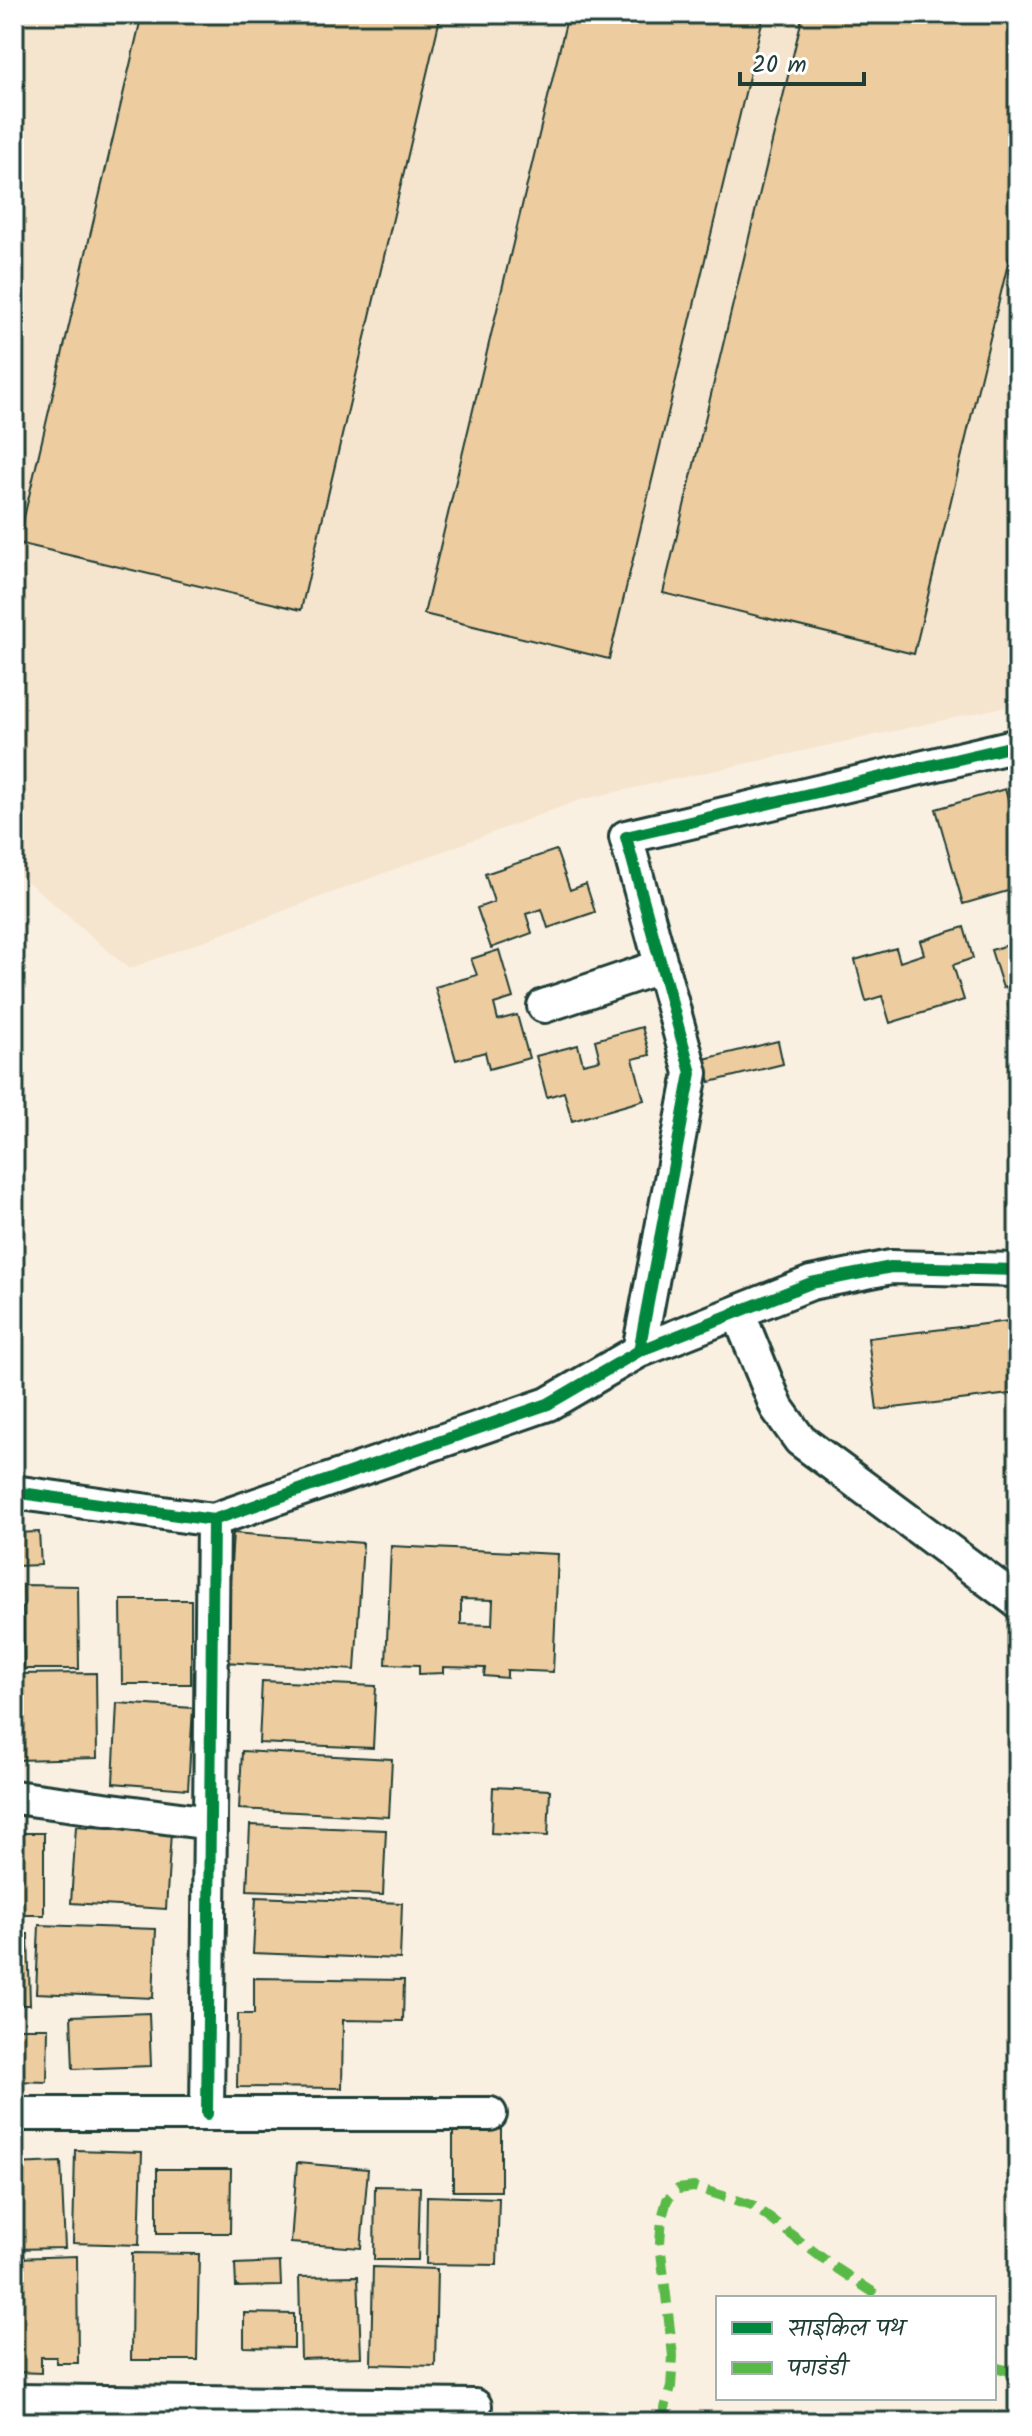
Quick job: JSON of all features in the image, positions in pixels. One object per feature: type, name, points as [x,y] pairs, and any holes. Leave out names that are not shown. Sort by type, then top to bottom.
[{"type":"street","points":[[639,1351],[691,1073],[626,837],[1018,745]]},
{"type":"street","points":[[544,1006],[662,966]]},
{"type":"street","points":[[14,1492],[213,1520],[548,1404],[639,1351],[811,1283],[891,1267],[1018,1270]]},
{"type":"street","points":[[738,1312],[777,1408],[800,1440],[1018,1602]]},
{"type":"street","points":[[207,2114],[213,1520]]},
{"type":"street","points":[[14,1797],[210,1823]]},
{"type":"street","points":[[14,2114],[490,2114]]},
{"type":"street","points":[[14,2401],[475,2406]]},
{"type":"shaded area","points":[[14,14],[1018,14],[1018,704],[580,800],[129,969],[14,870]]},
{"type":"building","points":[[142,14],[441,14],[301,610],[18,543]]},
{"type":"building","points":[[568,14],[764,14],[609,659],[424,614]]},
{"type":"building","points":[[803,14],[1018,14],[1018,222],[914,654],[663,593]]},
{"type":"building","points":[[1005,789],[1018,833],[1018,888],[963,904],[936,809]]},
{"type":"building","points":[[556,850],[570,890],[586,884],[595,912],[548,928],[542,909],[526,914],[532,933],[491,948],[477,908],[494,902],[485,874]]},
{"type":"building","points":[[964,927],[973,958],[953,965],[964,1000],[890,1023],[882,996],[866,1001],[855,960],[896,948],[900,962],[924,954],[920,941]]},
{"type":"building","points":[[1018,942],[1018,983],[1003,988],[991,950]]},
{"type":"building","points":[[499,950],[513,998],[494,1004],[498,1020],[517,1015],[529,1058],[489,1069],[485,1052],[456,1060],[435,987],[477,975],[471,959]]},
{"type":"building","points":[[1018,1002],[1018,1036],[1008,1005]]},
{"type":"building","points":[[642,1027],[650,1055],[633,1059],[644,1100],[572,1121],[564,1092],[547,1097],[536,1056],[578,1045],[583,1064],[600,1060],[595,1040]]},
{"type":"building","points":[[778,1041],[783,1064],[710,1082],[704,1059]]},
{"type":"building","points":[[1018,1320],[1018,1393],[877,1410],[868,1338]]},
{"type":"building","points":[[39,1532],[41,1565],[14,1566],[14,1533]]},
{"type":"building","points":[[233,1533],[363,1543],[355,1670],[225,1662]]},
{"type":"building","points":[[391,1546],[558,1554],[553,1672],[507,1670],[507,1678],[484,1676],[485,1668],[443,1667],[443,1673],[419,1674],[419,1665],[386,1664]],"holes":[[[461,1599],[493,1600],[492,1625],[461,1624]]]},
{"type":"building","points":[[23,1585],[78,1586],[79,1669],[24,1669]]},
{"type":"building","points":[[14,1594],[19,1594],[18,1635],[14,1635]]},
{"type":"building","points":[[121,1600],[191,1600],[191,1684],[122,1684]]},
{"type":"building","points":[[96,1673],[97,1758],[14,1760],[14,1674]]},
{"type":"building","points":[[262,1681],[376,1686],[373,1748],[259,1743]]},
{"type":"building","points":[[117,1703],[193,1708],[188,1789],[113,1783]]},
{"type":"building","points":[[242,1751],[392,1759],[389,1817],[239,1809]]},
{"type":"building","points":[[493,1787],[550,1790],[548,1836],[491,1833]]},
{"type":"building","points":[[250,1825],[386,1830],[383,1895],[247,1890]]},
{"type":"building","points":[[76,1826],[171,1832],[166,1909],[71,1903]]},
{"type":"building","points":[[14,1833],[44,1833],[44,1915],[14,1915]]},
{"type":"building","points":[[256,1897],[402,1903],[400,1959],[253,1953]]},
{"type":"building","points":[[39,1925],[156,1929],[153,1998],[36,1993]]},
{"type":"building","points":[[14,1934],[28,1934],[30,2005],[14,2005]]},
{"type":"building","points":[[254,1978],[404,1980],[403,2021],[343,2020],[342,2088],[237,2087],[238,2014],[254,2014]]},
{"type":"building","points":[[149,2013],[151,2066],[73,2069],[71,2016]]},
{"type":"building","points":[[14,2028],[48,2028],[47,2082],[14,2081]]},
{"type":"building","points":[[453,2128],[501,2129],[501,2191],[453,2191]]},
{"type":"building","points":[[75,2150],[142,2152],[139,2245],[73,2243]]},
{"type":"building","points":[[61,2162],[65,2248],[14,2249],[14,2164]]},
{"type":"building","points":[[297,2163],[368,2169],[361,2248],[291,2243]]},
{"type":"building","points":[[157,2169],[231,2169],[230,2233],[157,2233]]},
{"type":"building","points":[[375,2186],[420,2187],[418,2260],[374,2260]]},
{"type":"building","points":[[427,2196],[499,2198],[497,2265],[426,2264]]},
{"type":"building","points":[[132,2253],[199,2254],[197,2360],[131,2360]]},
{"type":"building","points":[[77,2256],[78,2363],[56,2363],[56,2357],[41,2357],[41,2373],[15,2372],[14,2258]]},
{"type":"building","points":[[280,2262],[281,2286],[236,2287],[235,2264]]},
{"type":"building","points":[[373,2267],[437,2269],[435,2366],[371,2364]]},
{"type":"building","points":[[358,2276],[361,2357],[301,2359],[299,2277]]},
{"type":"building","points":[[244,2313],[294,2314],[294,2348],[244,2347]]},
{"type":"marked path","points":[[661,2422],[671,2387],[673,2356],[660,2243],[667,2200],[678,2189],[694,2187],[752,2205],[879,2296]]},
{"type":"marked path","points":[[996,2368],[1018,2373]]},
{"type":"cycle path","points":[[639,1351],[691,1073],[626,837],[1018,745]]},
{"type":"cycle path","points":[[14,1492],[213,1520],[548,1404],[639,1351],[811,1283],[891,1267],[1018,1270]]},
{"type":"cycle path","points":[[207,2114],[213,1520]]}]
